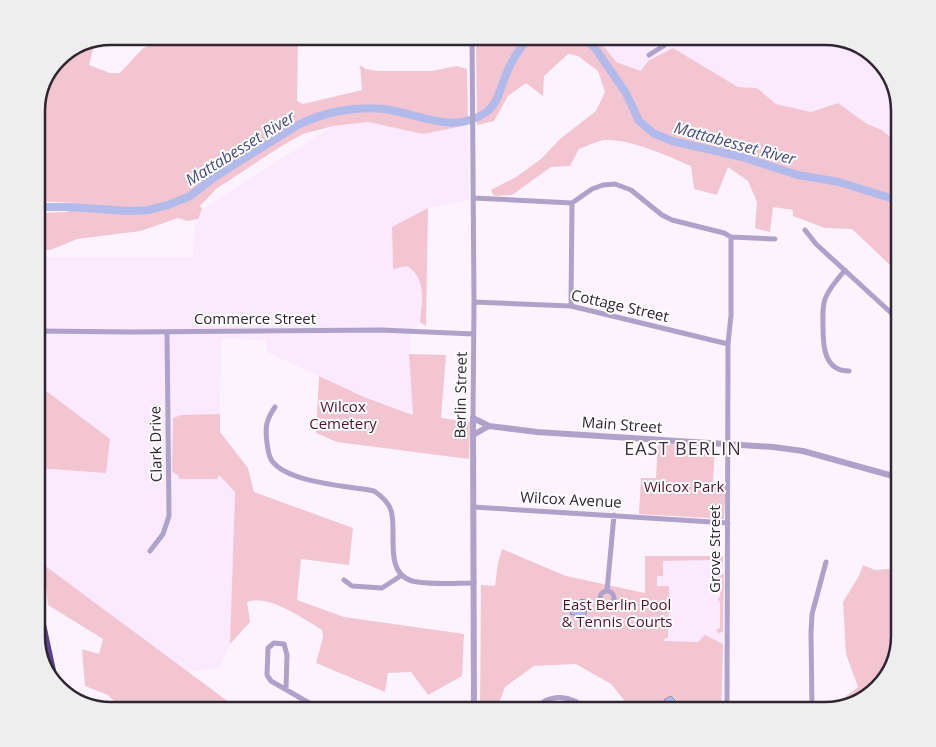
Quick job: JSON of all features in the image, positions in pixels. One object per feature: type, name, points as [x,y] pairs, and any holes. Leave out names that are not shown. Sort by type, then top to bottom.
[{"type":"highway","points":[[45,640],[49,657]]},
{"type":"street","name":"Berlin Street","points":[[472,45],[474,702]]},
{"type":"street","points":[[649,56],[665,45]]},
{"type":"street","points":[[473,198],[572,204],[597,187],[609,184],[620,185],[636,193],[658,212],[672,220],[724,233],[731,237],[775,239]]},
{"type":"street","points":[[571,306],[572,204]]},
{"type":"street","points":[[805,230],[816,244],[891,312]]},
{"type":"street","name":"Grove Street","points":[[727,702],[728,344],[731,315],[731,237]]},
{"type":"street","points":[[845,270],[826,298],[823,313],[823,342],[829,361],[839,370],[849,371]]},
{"type":"street","name":"Cottage Street","points":[[474,302],[571,306],[728,344]]},
{"type":"street","name":"Commerce Street","points":[[45,330],[167,332],[381,330],[474,334]]},
{"type":"street","name":"Clark Drive","points":[[150,551],[163,534],[169,516],[167,332]]},
{"type":"street","points":[[275,407],[268,417],[266,426],[268,454],[273,462],[280,468],[306,479],[374,491],[380,496],[390,507],[392,515],[393,557],[402,575],[410,580],[419,582],[474,583]]},
{"type":"street","name":"Main Street","points":[[473,418],[489,426],[537,432],[803,451],[891,475]]},
{"type":"street","points":[[473,435],[489,426]]},
{"type":"street","name":"Wilcox Avenue","points":[[473,507],[728,522]]},
{"type":"street","points":[[607,591],[614,515]]},
{"type":"street","points":[[812,702],[812,614],[826,562]]},
{"type":"street","points":[[344,580],[352,586],[382,588],[402,575]]},
{"type":"street","points":[[286,690],[287,655],[284,644],[274,642],[268,648],[267,675],[271,681],[286,690],[307,702]]},
{"type":"street","points":[[541,702],[559,696],[576,702]]},
{"type":"shaded area","points":[[603,45],[838,46],[850,50],[869,61],[884,82],[889,94],[891,138],[882,130],[867,124],[838,103],[811,112],[776,104],[757,88],[738,87],[673,48],[642,71],[616,62]]},
{"type":"shaded area","points":[[368,122],[423,134],[468,125],[469,200],[428,208],[392,227],[393,269],[408,266],[416,272],[423,289],[420,322],[411,335],[409,357],[414,415],[364,397],[267,352],[265,340],[221,339],[219,475],[235,492],[230,644],[220,668],[187,672],[45,566],[45,469],[105,473],[110,440],[45,391],[45,259],[49,257],[193,257],[194,229],[202,209],[333,126]]},
{"type":"shaded area","points":[[645,556],[723,556],[723,702],[646,702]]},
{"type":"green space","points":[[149,45],[298,45],[297,101],[303,104],[362,90],[360,65],[366,69],[377,71],[432,71],[457,66],[467,69],[468,125],[423,134],[368,122],[333,126],[303,134],[216,189],[200,206],[202,209],[198,219],[187,221],[178,218],[141,231],[77,239],[45,250],[45,213],[67,212],[75,203],[45,201],[45,106],[52,82],[67,61],[86,50],[94,47],[89,65],[110,73],[120,73],[142,49]]},
{"type":"green space","points":[[476,45],[603,45],[616,62],[641,71],[648,61],[673,48],[738,87],[757,88],[776,104],[811,112],[838,103],[867,124],[882,130],[891,138],[891,265],[852,229],[825,228],[793,216],[793,210],[773,207],[770,232],[755,228],[757,202],[748,181],[728,167],[717,195],[694,189],[691,166],[638,145],[615,140],[595,142],[579,149],[570,166],[551,167],[512,195],[494,196],[491,190],[516,177],[541,159],[560,139],[596,111],[605,92],[598,71],[578,56],[568,54],[544,76],[543,96],[526,83],[508,96],[494,121],[477,125]]},
{"type":"green space","points":[[428,208],[426,326],[420,322],[422,291],[418,278],[408,266],[393,269],[392,227]]},
{"type":"green space","name":"Wilcox Cemetery","points":[[409,354],[446,355],[441,418],[470,422],[469,459],[337,442],[316,433],[319,376],[364,397],[413,415]]},
{"type":"green space","points":[[45,390],[110,439],[106,473],[45,469]]},
{"type":"green space","points":[[220,414],[220,432],[248,468],[254,492],[353,528],[349,565],[301,559],[297,600],[344,617],[464,634],[462,676],[428,695],[411,672],[388,673],[385,692],[316,663],[323,637],[322,630],[285,608],[265,601],[255,600],[247,602],[250,622],[230,644],[235,492],[219,475],[217,479],[179,479],[178,475],[172,472],[173,418],[181,415]]},
{"type":"green space","name":"Wilcox Park","points":[[658,442],[715,445],[713,482],[726,483],[724,519],[639,514],[641,478],[656,478]]},
{"type":"green space","name":"East Berlin Pool & Tennis Courts","points":[[502,549],[566,576],[645,593],[645,556],[723,556],[723,563],[719,565],[719,561],[713,560],[663,561],[663,576],[657,576],[657,586],[669,586],[668,638],[665,638],[664,641],[698,642],[705,635],[723,644],[721,702],[680,702],[671,696],[663,702],[626,702],[611,684],[576,664],[534,666],[505,687],[499,702],[480,702],[481,585],[495,586]]},
{"type":"green space","points":[[863,565],[875,570],[891,570],[890,649],[886,661],[875,680],[862,691],[841,700],[858,687],[846,654],[843,602],[859,576]]},
{"type":"green space","points":[[45,566],[229,702],[115,702],[108,695],[85,686],[82,649],[99,654],[103,639],[48,605]]},
{"type":"green space","points":[[724,574],[723,632],[718,633],[716,630],[720,628],[720,602],[718,599],[720,596],[720,581],[716,577]]},
{"type":"water","points":[[581,599],[589,601],[585,618],[570,614],[572,608],[578,610]]},
{"type":"water","points":[[671,696],[677,702],[663,702]]},
{"type":"waterway","name":"Mattabesset River","points":[[45,207],[128,211],[148,210],[168,205],[190,196],[216,176],[298,125],[329,113],[373,108],[396,111],[434,121],[460,122],[473,119],[485,113],[492,106],[498,97],[513,60],[523,45]]},
{"type":"waterway","name":"Mattabesset River","points":[[592,45],[626,93],[639,121],[653,133],[672,141],[742,157],[798,175],[839,182],[891,198]]},
{"type":"district","name":"EAST BERLIN","points":[[683,449]]}]
